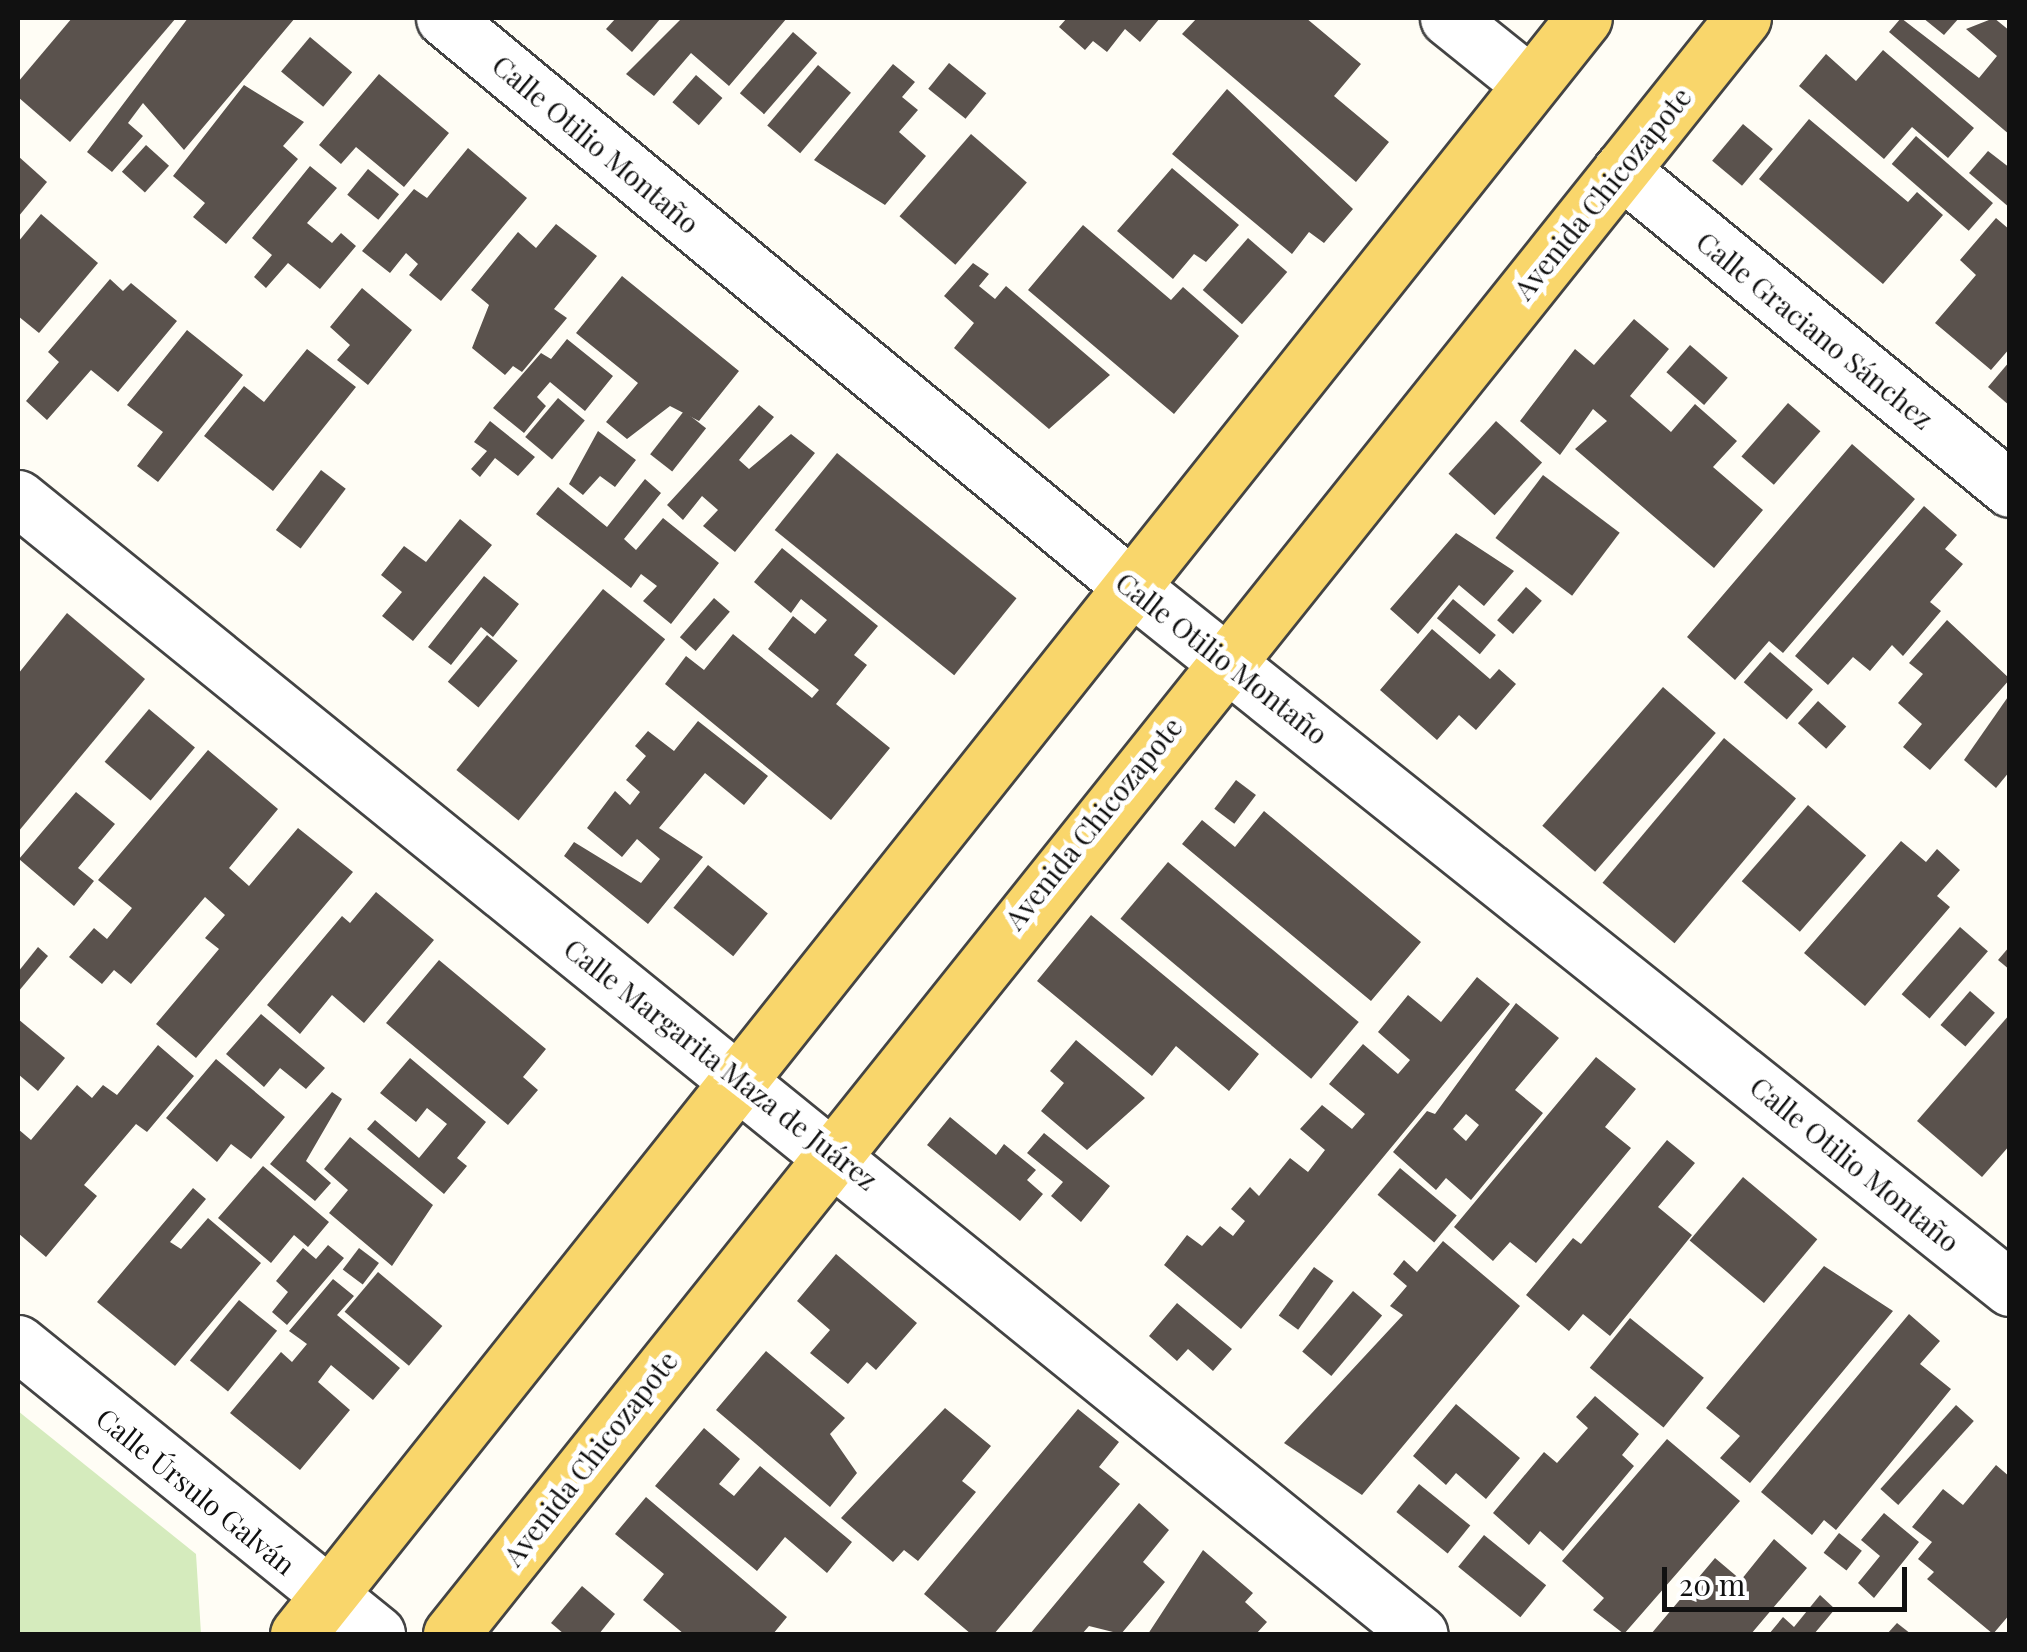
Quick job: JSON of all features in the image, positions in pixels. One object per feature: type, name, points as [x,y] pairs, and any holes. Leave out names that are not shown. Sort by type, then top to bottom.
[{"type":"main road","points":[[313,1616],[1584,18]]},
{"type":"main road","name":"Avenida Chicozapote","points":[[451,1634],[1224,658],[1743,18]]},
{"type":"street","name":"Calle Otilio Montaño","points":[[444,18],[1133,588],[2010,1288]]},
{"type":"street","points":[[1448,18],[1530,84]]},
{"type":"street","name":"Calle Graciano Sánchez","points":[[1621,170],[2010,489]]},
{"type":"street","name":"Calle Margarita Maza de Juárez","points":[[18,498],[736,1080],[831,1150],[1420,1634]]},
{"type":"street","name":"Calle Úrsulo Galván","points":[[18,1344],[313,1616],[377,1634]]},
{"type":"green space","points":[[18,1411],[196,1554],[201,1634],[18,1634]]},
{"type":"building","points":[[72,18],[176,18],[70,142],[18,97],[18,82]]},
{"type":"building","points":[[188,18],[295,18],[184,150],[143,103],[128,123],[143,136],[112,172],[87,152]]},
{"type":"building","points":[[616,18],[661,18],[632,52],[606,29]]},
{"type":"building","points":[[682,18],[787,18],[729,86],[691,53],[654,96],[626,74]]},
{"type":"building","points":[[1067,18],[1160,18],[1140,42],[1125,29],[1107,52],[1093,41],[1085,50],[1059,27]]},
{"type":"building","points":[[1197,18],[1306,18],[1361,64],[1334,96],[1389,142],[1356,182],[1182,34]]},
{"type":"building","points":[[1901,18],[1979,78],[1997,56],[1966,29],[1994,18],[2010,31],[2010,135],[1889,32]]},
{"type":"building","points":[[1923,18],[1959,18],[1944,35]]},
{"type":"building","points":[[793,32],[817,53],[764,114],[740,93]]},
{"type":"building","points":[[310,37],[352,72],[323,107],[281,71]]},
{"type":"building","points":[[1883,50],[1974,128],[1948,158],[1912,127],[1884,159],[1799,86],[1826,54],[1856,81]]},
{"type":"building","points":[[949,63],[986,93],[966,119],[928,89]]},
{"type":"building","points":[[893,64],[915,82],[902,97],[918,110],[899,132],[926,156],[885,205],[814,160]]},
{"type":"building","points":[[818,65],[851,93],[800,153],[767,126]]},
{"type":"building","points":[[379,74],[449,133],[404,187],[356,147],[341,164],[319,145]]},
{"type":"building","points":[[696,75],[722,98],[699,125],[672,102]]},
{"type":"building","points":[[244,85],[304,122],[283,146],[298,159],[226,244],[193,217],[205,203],[173,176]]},
{"type":"building","points":[[1227,89],[1353,209],[1324,243],[1309,232],[1292,254],[1172,154]]},
{"type":"building","points":[[1809,119],[1908,202],[1917,192],[1943,215],[1883,284],[1759,179]]},
{"type":"building","points":[[1743,124],[1773,149],[1742,186],[1712,161]]},
{"type":"building","points":[[971,134],[1027,183],[955,265],[899,216]]},
{"type":"building","points":[[1916,136],[1993,203],[1969,231],[1892,164]]},
{"type":"building","points":[[146,145],[169,166],[145,192],[122,172]]},
{"type":"building","points":[[468,148],[527,198],[441,301],[409,275],[418,264],[406,253],[390,273],[362,251],[414,189],[427,198]]},
{"type":"building","points":[[1988,151],[2010,168],[2010,208],[1969,173]]},
{"type":"building","points":[[18,156],[47,182],[18,217]]},
{"type":"building","points":[[310,166],[337,188],[307,223],[332,243],[341,233],[356,246],[320,289],[288,263],[266,288],[254,277],[272,255],[252,238]]},
{"type":"building","points":[[1172,168],[1239,225],[1206,262],[1194,254],[1173,279],[1117,231]]},
{"type":"building","points":[[368,169],[399,194],[378,220],[347,195]]},
{"type":"building","points":[[41,214],[98,263],[39,333],[18,316],[18,242]]},
{"type":"building","points":[[1996,218],[2010,230],[2010,348],[1991,370],[1935,323],[1976,275],[1960,260]]},
{"type":"building","points":[[556,224],[597,256],[554,309],[567,318],[522,372],[513,366],[505,375],[472,348],[489,305],[471,290],[518,232],[536,248]]},
{"type":"building","points":[[1083,225],[1171,300],[1183,287],[1239,336],[1174,414],[1028,290]]},
{"type":"building","points":[[1248,238],[1287,272],[1242,324],[1203,290]]},
{"type":"building","points":[[973,263],[989,274],[979,286],[995,299],[1006,286],[1110,375],[1049,429],[954,348],[974,323],[944,296]]},
{"type":"building","points":[[622,276],[739,371],[699,421],[670,406],[627,439],[606,422],[638,383],[576,333]]},
{"type":"building","points":[[110,279],[123,291],[131,283],[177,321],[118,392],[91,370],[47,420],[26,401],[59,362],[48,352]]},
{"type":"building","points":[[362,288],[412,330],[368,385],[337,360],[350,345],[330,327]]},
{"type":"building","points":[[1634,319],[1669,349],[1630,396],[1671,432],[1695,404],[1737,441],[1713,467],[1763,510],[1714,568],[1575,449],[1607,421],[1593,409],[1560,455],[1520,421],[1575,349],[1594,365]]},
{"type":"building","points":[[187,330],[243,375],[158,482],[137,466],[163,432],[127,405]]},
{"type":"building","points":[[567,339],[613,376],[585,411],[550,382],[537,397],[546,406],[524,433],[493,408],[541,353],[551,359]]},
{"type":"building","points":[[1690,345],[1728,378],[1704,405],[1666,372]]},
{"type":"building","points":[[307,349],[356,387],[273,491],[204,436],[244,386],[264,402]]},
{"type":"building","points":[[2010,361],[2010,406],[1988,387]]},
{"type":"building","points":[[558,398],[585,420],[552,460],[525,437]]},
{"type":"building","points":[[1788,403],[1820,431],[1774,485],[1741,457]]},
{"type":"building","points":[[759,405],[774,417],[739,460],[749,469],[791,434],[815,453],[735,552],[703,526],[718,510],[702,496],[683,520],[667,505]]},
{"type":"building","points":[[684,411],[706,428],[672,472],[650,454]]},
{"type":"building","points":[[490,421],[535,457],[518,476],[495,458],[480,477],[471,469],[487,451],[474,442]]},
{"type":"building","points":[[1496,421],[1542,462],[1495,515],[1448,474]]},
{"type":"building","points":[[598,431],[636,460],[615,487],[600,476],[583,495],[569,484]]},
{"type":"building","points":[[1852,444],[1915,499],[1783,653],[1769,641],[1735,680],[1687,637]]},
{"type":"building","points":[[837,453],[1017,598],[954,675],[775,530]]},
{"type":"building","points":[[321,470],[346,489],[301,549],[276,530]]},
{"type":"building","points":[[1543,475],[1620,533],[1572,596],[1495,538]]},
{"type":"building","points":[[645,479],[661,493],[624,539],[636,550],[663,518],[719,563],[671,624],[643,601],[657,586],[641,574],[631,588],[536,514],[558,487],[607,527]]},
{"type":"building","points":[[1924,506],[1957,535],[1945,549],[1963,564],[1930,602],[1941,611],[1903,656],[1892,645],[1870,671],[1853,657],[1828,685],[1795,656]]},
{"type":"building","points":[[460,519],[492,545],[413,641],[382,616],[402,592],[381,575],[404,546],[426,562]]},
{"type":"building","points":[[1456,533],[1514,571],[1484,606],[1459,585],[1418,634],[1390,609]]},
{"type":"building","points":[[782,548],[878,626],[854,655],[867,665],[836,704],[890,748],[831,820],[665,684],[686,656],[704,670],[733,634],[812,698],[819,690],[768,649],[793,616],[815,634],[827,620],[801,599],[791,613],[754,582]]},
{"type":"building","points":[[484,576],[519,604],[493,637],[481,627],[451,665],[428,647]]},
{"type":"building","points":[[1526,587],[1542,601],[1513,634],[1497,620]]},
{"type":"building","points":[[603,589],[665,639],[519,820],[456,770]]},
{"type":"building","points":[[714,598],[730,612],[696,651],[680,637]]},
{"type":"building","points":[[1453,599],[1496,635],[1480,654],[1437,618]]},
{"type":"building","points":[[67,613],[145,679],[18,832],[18,674]]},
{"type":"building","points":[[1947,620],[2010,679],[1930,770],[1903,747],[1922,724],[1898,703],[1923,674],[1909,663]]},
{"type":"building","points":[[1432,629],[1490,679],[1499,669],[1516,684],[1476,730],[1459,715],[1437,740],[1380,690]]},
{"type":"building","points":[[487,635],[518,661],[478,707],[448,682]]},
{"type":"building","points":[[1770,652],[1813,689],[1787,720],[1744,682]]},
{"type":"building","points":[[1663,687],[1716,733],[1595,872],[1542,826]]},
{"type":"building","points":[[2010,694],[2010,771],[1996,788],[1964,760]]},
{"type":"building","points":[[1818,701],[1846,726],[1826,749],[1798,723]]},
{"type":"building","points":[[149,709],[195,748],[151,800],[105,762]]},
{"type":"building","points":[[698,721],[768,776],[744,805],[705,773],[659,828],[703,857],[648,924],[564,856],[574,842],[641,883],[660,859],[637,839],[622,857],[587,828],[615,791],[630,805],[640,792],[626,780],[646,756],[635,746],[648,731],[674,751]]},
{"type":"building","points":[[1724,738],[1796,798],[1675,943],[1603,883]]},
{"type":"building","points":[[208,750],[278,809],[229,868],[249,886],[298,828],[353,872],[196,1058],[156,1024],[219,949],[205,938],[225,915],[205,897],[131,984],[114,970],[102,984],[69,957],[94,928],[107,939],[132,908],[98,880]]},
{"type":"building","points":[[1236,780],[1256,795],[1234,824],[1214,809]]},
{"type":"building","points":[[76,792],[115,824],[78,868],[94,881],[74,906],[19,859]]},
{"type":"building","points":[[1808,805],[1866,856],[1800,932],[1742,881]]},
{"type":"building","points":[[1264,811],[1421,942],[1371,1001],[1182,844],[1202,820],[1235,847]]},
{"type":"building","points":[[1901,841],[1926,862],[1937,849],[1960,870],[1937,896],[1950,907],[1865,1006],[1804,953]]},
{"type":"building","points":[[1168,862],[1359,1022],[1311,1079],[1120,919]]},
{"type":"building","points":[[708,865],[768,913],[733,956],[673,908]]},
{"type":"building","points":[[376,892],[434,940],[364,1023],[332,995],[300,1034],[267,1005],[342,916],[350,923]]},
{"type":"building","points":[[1091,915],[1259,1054],[1229,1091],[1176,1046],[1152,1076],[1037,981]]},
{"type":"building","points":[[1960,927],[1988,951],[1930,1018],[1902,994]]},
{"type":"building","points":[[2010,946],[2010,970],[1998,960]]},
{"type":"building","points":[[38,947],[48,956],[18,992],[18,972]]},
{"type":"building","points":[[439,960],[546,1049],[523,1077],[538,1090],[508,1125],[386,1023]]},
{"type":"building","points":[[1477,977],[1510,1004],[1241,1329],[1164,1265],[1187,1235],[1202,1246],[1220,1226],[1233,1236],[1245,1221],[1231,1209],[1250,1187],[1259,1196],[1290,1158],[1308,1172],[1325,1150],[1300,1129],[1322,1105],[1352,1129],[1365,1114],[1329,1084],[1363,1044],[1398,1074],[1410,1060],[1378,1032],[1408,995],[1441,1022]]},
{"type":"building","points":[[1970,991],[1995,1013],[1965,1047],[1940,1025]]},
{"type":"building","points":[[1516,1003],[1559,1038],[1515,1090],[1543,1113],[1471,1200],[1446,1178],[1436,1190],[1393,1152],[1427,1111],[1435,1114]],"holes":[[[1466,1114],[1479,1125],[1466,1141],[1453,1129]]]},
{"type":"building","points":[[261,1014],[325,1068],[306,1089],[280,1068],[264,1087],[226,1054]]},
{"type":"building","points":[[2010,1014],[2010,1145],[1982,1177],[1917,1121]]},
{"type":"building","points":[[18,1019],[65,1058],[38,1091],[18,1074]]},
{"type":"building","points":[[1076,1040],[1145,1098],[1087,1150],[1041,1111],[1064,1083],[1050,1071]]},
{"type":"building","points":[[158,1045],[194,1076],[147,1132],[136,1124],[84,1185],[97,1196],[46,1257],[18,1233],[18,1129],[31,1140],[77,1085],[92,1098],[103,1085],[117,1095]]},
{"type":"building","points":[[1596,1057],[1636,1089],[1605,1127],[1631,1148],[1536,1263],[1510,1242],[1493,1261],[1454,1227]]},
{"type":"building","points":[[410,1058],[486,1122],[457,1158],[467,1166],[444,1194],[367,1129],[375,1120],[419,1158],[447,1124],[427,1108],[416,1122],[380,1093]]},
{"type":"building","points":[[216,1059],[285,1117],[251,1159],[231,1144],[217,1162],[166,1118]]},
{"type":"building","points":[[332,1092],[342,1099],[306,1161],[331,1183],[315,1201],[270,1164]]},
{"type":"building","points":[[950,1117],[996,1155],[1004,1144],[1036,1170],[1027,1180],[1043,1194],[1020,1221],[927,1145]]},
{"type":"building","points":[[1044,1133],[1110,1186],[1081,1222],[1051,1196],[1063,1182],[1027,1153]]},
{"type":"building","points":[[350,1137],[433,1205],[392,1266],[329,1213],[348,1190],[324,1169]]},
{"type":"building","points":[[1667,1140],[1695,1163],[1658,1207],[1692,1235],[1610,1336],[1583,1314],[1569,1331],[1526,1295],[1573,1238],[1581,1244]]},
{"type":"building","points":[[263,1166],[329,1222],[308,1247],[294,1235],[271,1263],[218,1218]]},
{"type":"building","points":[[1400,1168],[1457,1216],[1434,1242],[1378,1195]]},
{"type":"building","points":[[1743,1177],[1817,1239],[1764,1303],[1690,1241]]},
{"type":"building","points":[[193,1188],[206,1199],[170,1242],[181,1249],[208,1218],[261,1263],[175,1366],[97,1302]]},
{"type":"building","points":[[1443,1241],[1520,1306],[1362,1495],[1284,1443],[1403,1315],[1390,1306],[1407,1286],[1393,1274],[1404,1260],[1417,1272]]},
{"type":"building","points":[[328,1245],[344,1258],[287,1325],[272,1312],[288,1292],[276,1281],[303,1248],[316,1259]]},
{"type":"building","points":[[359,1248],[379,1263],[363,1285],[343,1270]]},
{"type":"building","points":[[836,1254],[917,1323],[876,1370],[867,1362],[848,1384],[810,1353],[830,1330],[797,1301]]},
{"type":"building","points":[[1824,1266],[1893,1311],[1750,1483],[1720,1458],[1740,1436],[1706,1408]]},
{"type":"building","points":[[1314,1267],[1333,1281],[1298,1330],[1279,1316]]},
{"type":"building","points":[[378,1272],[442,1326],[409,1366],[345,1312]]},
{"type":"building","points":[[333,1279],[354,1296],[337,1315],[400,1368],[373,1400],[331,1365],[318,1382],[350,1410],[300,1470],[230,1413],[281,1352],[292,1362],[307,1344],[289,1331]]},
{"type":"building","points":[[1353,1291],[1382,1315],[1331,1376],[1302,1352]]},
{"type":"building","points":[[239,1300],[277,1331],[228,1391],[190,1361]]},
{"type":"building","points":[[1177,1303],[1232,1349],[1213,1371],[1188,1349],[1177,1361],[1149,1336]]},
{"type":"building","points":[[1909,1314],[1940,1341],[1920,1364],[1951,1389],[1836,1530],[1824,1520],[1812,1535],[1761,1492]]},
{"type":"building","points":[[1630,1318],[1704,1378],[1664,1428],[1590,1368]]},
{"type":"building","points":[[766,1351],[845,1418],[830,1434],[857,1473],[830,1507],[716,1410]]},
{"type":"building","points":[[1595,1396],[1639,1434],[1622,1455],[1634,1466],[1563,1551],[1540,1531],[1529,1545],[1493,1513],[1544,1452],[1557,1463],[1588,1428],[1576,1417]]},
{"type":"building","points":[[1456,1404],[1520,1458],[1486,1499],[1456,1473],[1446,1485],[1413,1456]]},
{"type":"building","points":[[1956,1405],[1974,1421],[1898,1505],[1880,1489]]},
{"type":"building","points":[[945,1408],[991,1446],[962,1481],[976,1492],[918,1561],[904,1550],[893,1562],[841,1518]]},
{"type":"building","points":[[1078,1409],[1119,1442],[1099,1467],[1120,1484],[994,1634],[971,1634],[924,1594]]},
{"type":"building","points":[[704,1428],[740,1459],[719,1484],[734,1496],[760,1466],[852,1542],[827,1573],[785,1537],[757,1571],[655,1486]]},
{"type":"building","points":[[1667,1439],[1740,1501],[1624,1634],[1593,1610],[1604,1598],[1562,1561]]},
{"type":"building","points":[[1996,1465],[2010,1477],[2010,1614],[1993,1634],[1927,1579],[1934,1572],[1918,1559],[1932,1542],[1912,1527],[1943,1489],[1963,1505]]},
{"type":"building","points":[[1419,1484],[1470,1526],[1448,1554],[1396,1512]]},
{"type":"building","points":[[646,1497],[787,1617],[773,1634],[684,1634],[643,1600],[664,1574],[615,1534]]},
{"type":"building","points":[[1139,1503],[1169,1530],[1143,1562],[1165,1582],[1121,1634],[1089,1626],[1082,1634],[1030,1634]]},
{"type":"building","points":[[1884,1513],[1919,1542],[1874,1598],[1858,1583],[1880,1556],[1861,1540]]},
{"type":"building","points":[[1839,1533],[1862,1551],[1846,1571],[1824,1553]]},
{"type":"building","points":[[1484,1535],[1546,1585],[1520,1617],[1458,1567]]},
{"type":"building","points":[[1774,1539],[1807,1568],[1751,1634],[1651,1634],[1715,1558],[1741,1580]]},
{"type":"building","points":[[1203,1550],[1253,1593],[1245,1602],[1267,1622],[1256,1634],[1148,1634]]},
{"type":"building","points":[[582,1586],[615,1614],[599,1634],[564,1634],[551,1623]]},
{"type":"building","points":[[1820,1595],[1835,1609],[1814,1634],[1769,1634],[1783,1617],[1794,1627]]},
{"type":"building","points":[[1897,1623],[1911,1634],[1887,1634]]}]
